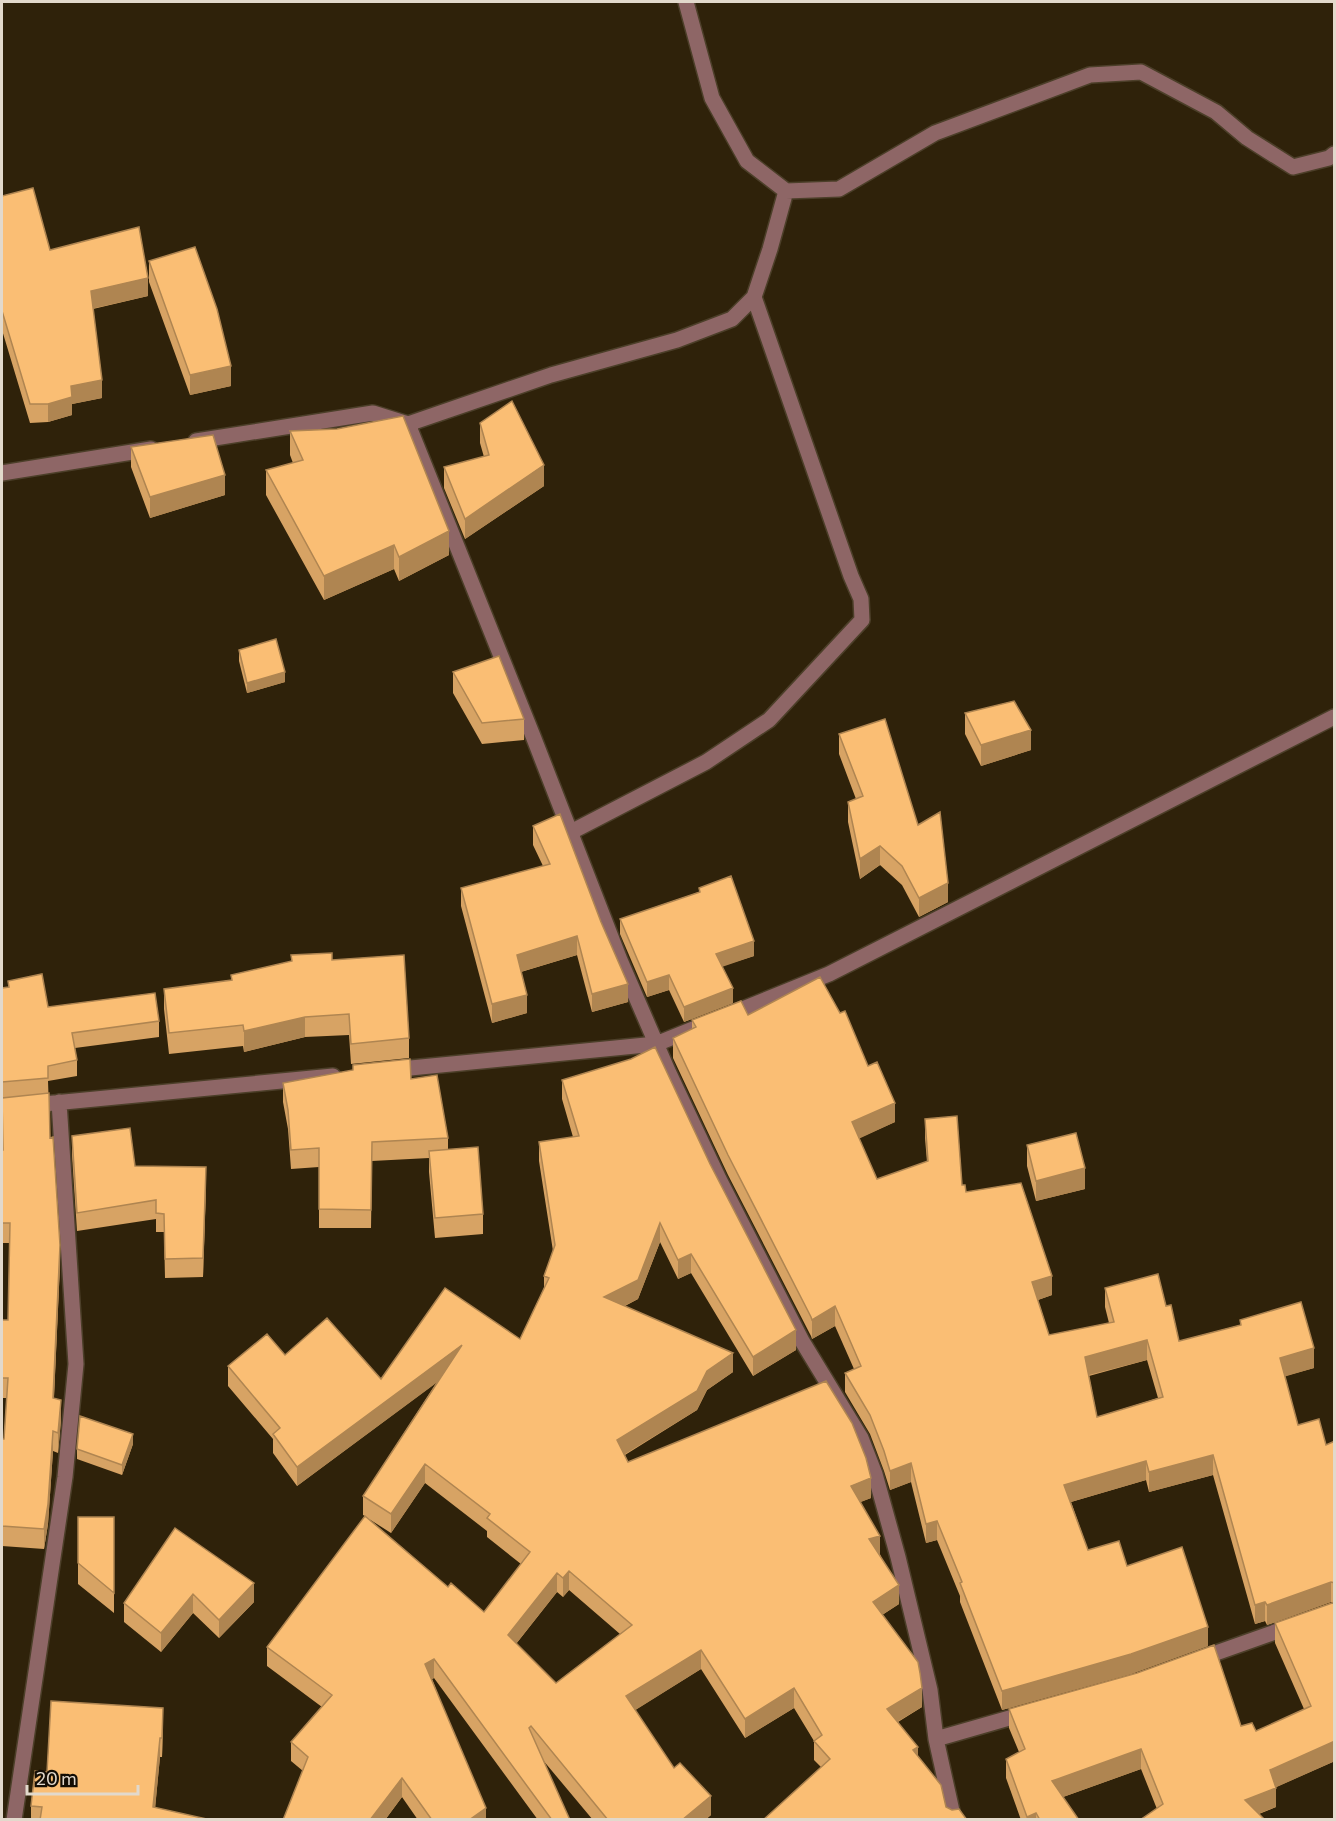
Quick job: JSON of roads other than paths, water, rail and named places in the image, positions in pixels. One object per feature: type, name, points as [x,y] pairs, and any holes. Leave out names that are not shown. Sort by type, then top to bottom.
[{"type":"street","points":[[686,2],[712,98],[747,161],[786,191],[839,189],[935,133],[1090,75],[1141,72],[1216,112],[1248,138],[1293,167],[1329,158],[1335,154]]},
{"type":"street","points":[[2,473],[373,413],[408,424],[551,375],[677,340],[732,319],[754,297],[771,249],[786,191]]},
{"type":"street","points":[[571,832],[706,762],[769,720],[861,620],[861,598],[851,576],[754,297]]},
{"type":"street","points":[[408,424],[620,960],[656,1044],[719,1179],[802,1341],[861,1438],[875,1474],[930,1690],[936,1739],[954,1820]]},
{"type":"street","points":[[381,1071],[656,1044],[829,974],[1335,717]]},
{"type":"street","points":[[2,1108],[345,1075]]},
{"type":"street","points":[[14,1820],[65,1477],[76,1364],[59,1102]]},
{"type":"street","points":[[1190,1663],[1301,1623]]},
{"type":"street","points":[[936,1739],[1046,1708]]}]
